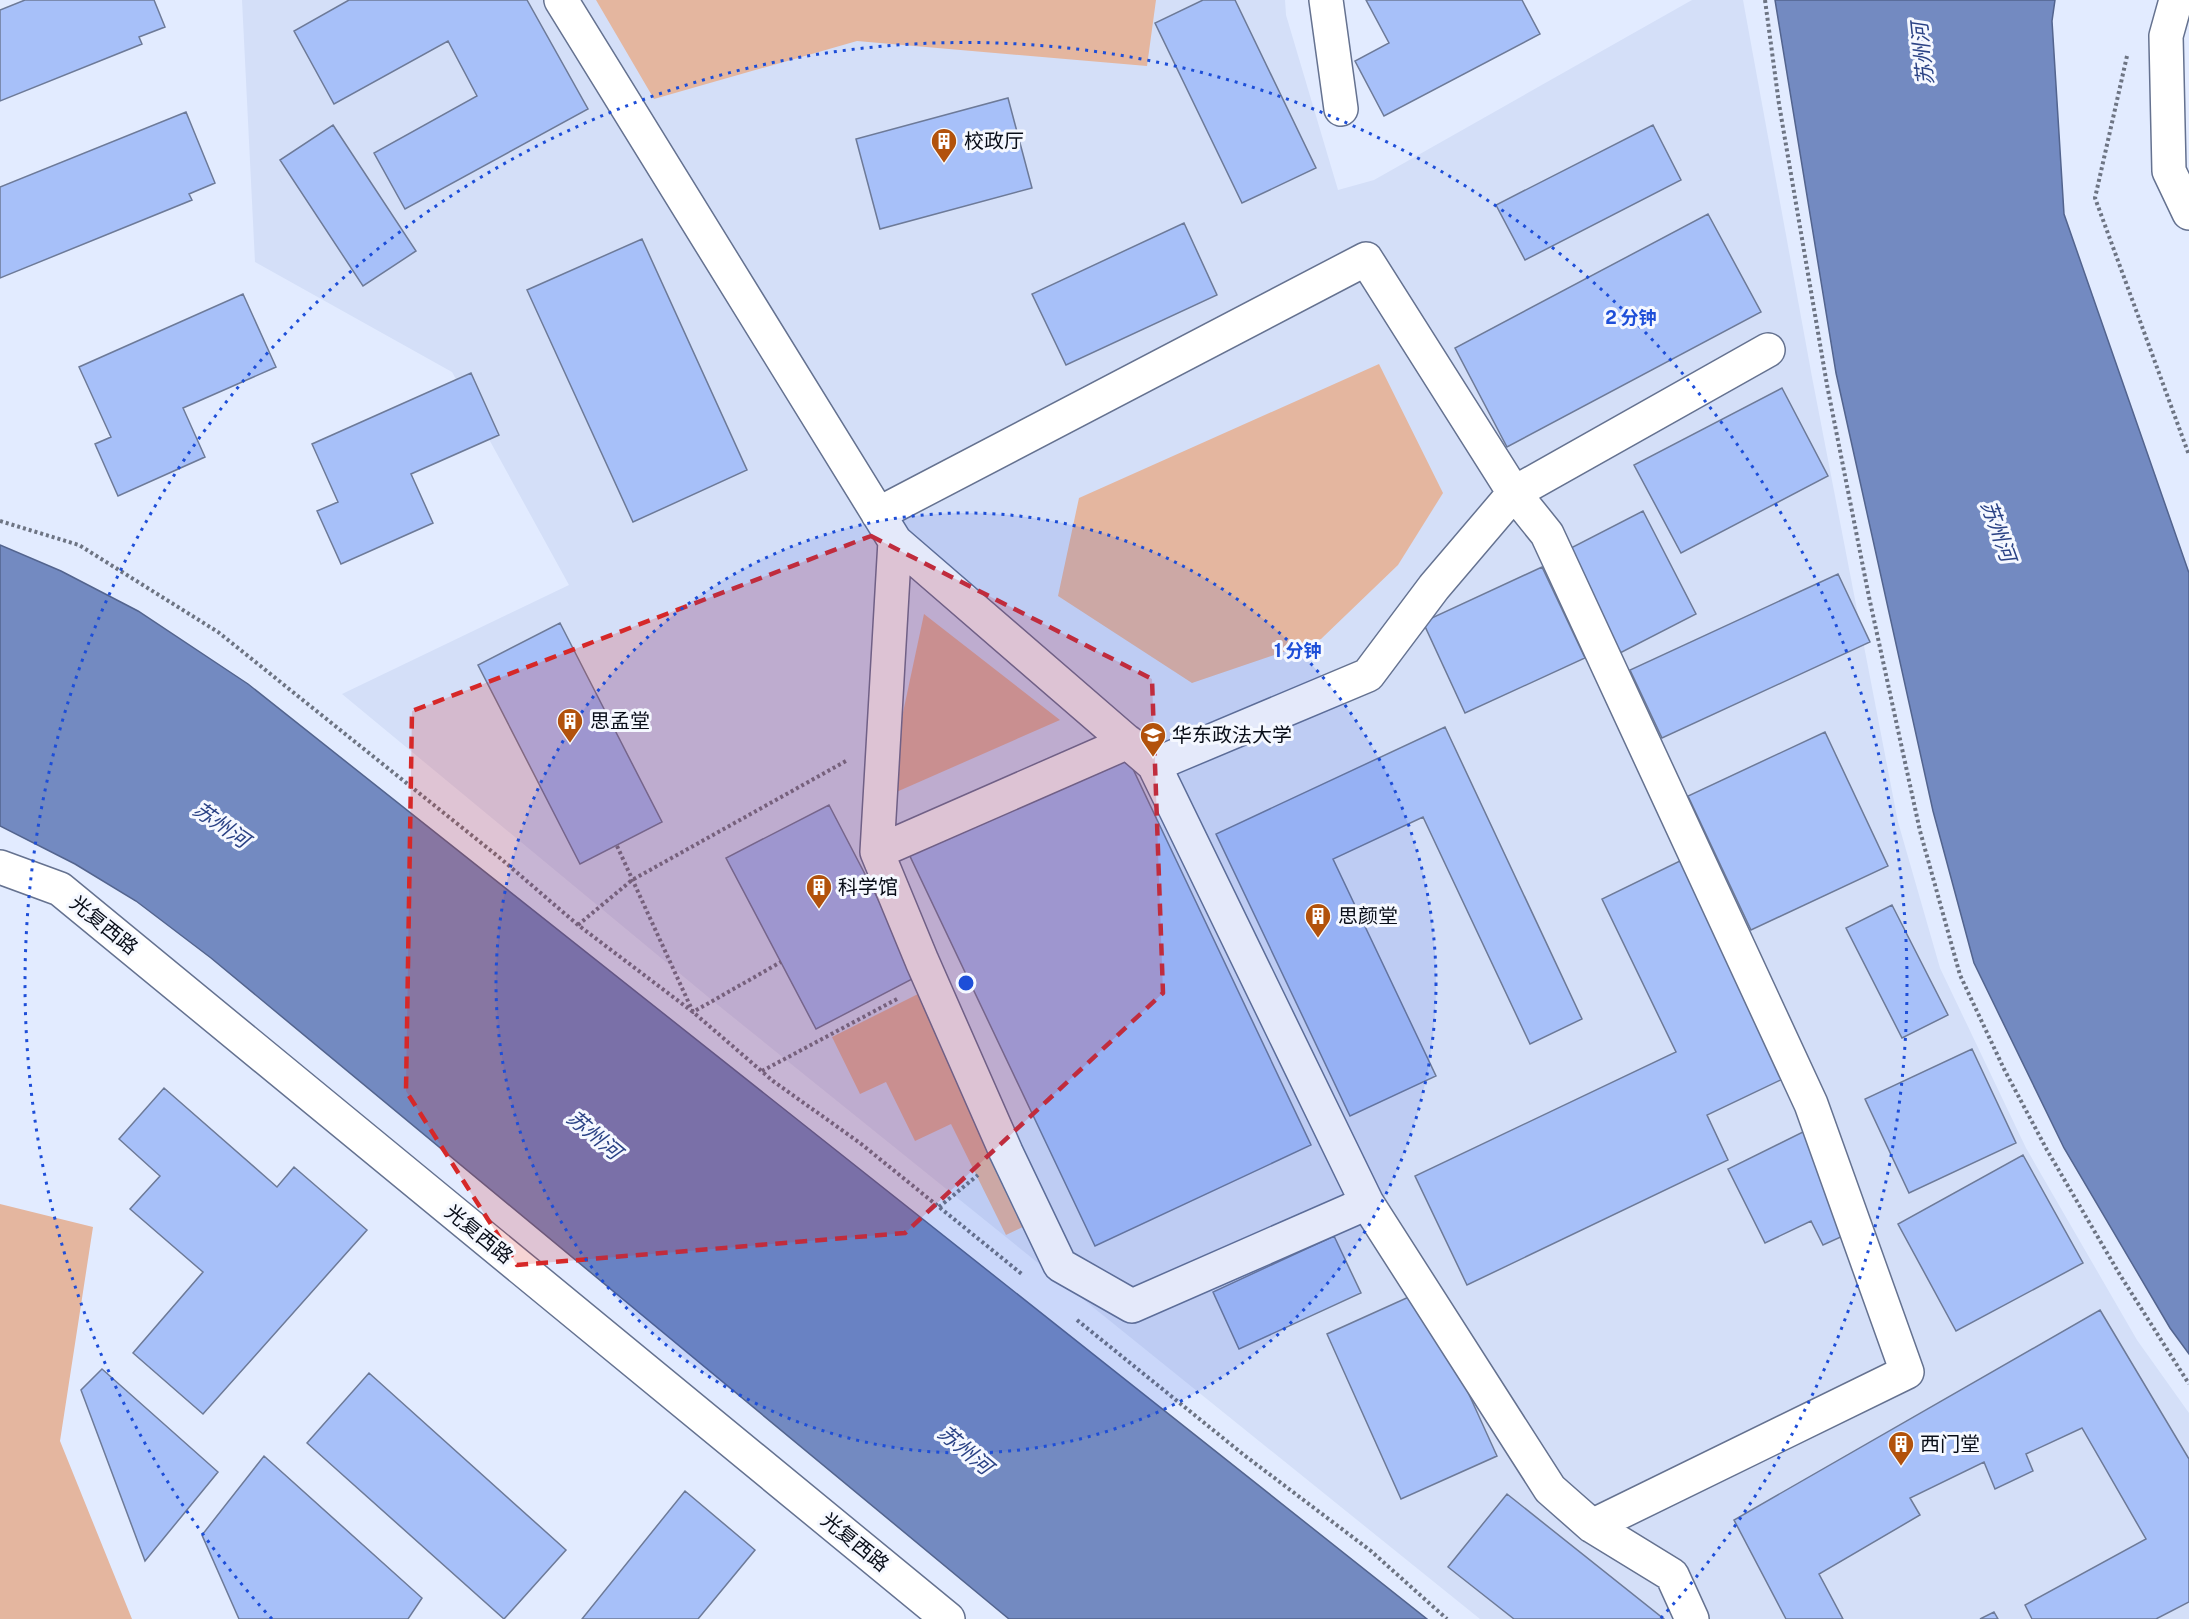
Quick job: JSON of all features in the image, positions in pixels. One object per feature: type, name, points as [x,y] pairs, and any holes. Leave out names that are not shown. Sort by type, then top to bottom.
[{"type":"street","points":[[561,0],[895,541],[1154,765],[1367,1203],[1550,1489],[1592,1526],[1672,1575],[1692,1619]]},
{"type":"street","points":[[1326,0],[1341,109]]},
{"type":"street","points":[[2176,0],[2166,36],[2169,171],[2189,213]]},
{"type":"street","points":[[878,514],[1366,259],[1514,493],[1547,534],[1811,1104],[1907,1372],[1592,1526]]},
{"type":"street","points":[[1154,765],[1368,675],[1434,587],[1514,493],[1768,350]]},
{"type":"street","points":[[895,541],[877,852],[1006,1152],[1060,1264],[1132,1306],[1367,1203]]},
{"type":"street","points":[[877,852],[1128,742]]},
{"type":"street","name":"光复西路","points":[[0,867],[60,889],[948,1619]]},
{"type":"path","points":[[1765,0],[1779,104],[1827,385],[1864,575],[1920,831],[1960,975],[2004,1069],[2047,1150],[2120,1275],[2189,1384]]},
{"type":"path","points":[[2130,47],[2095,198],[2189,455]]},
{"type":"path","points":[[0,521],[79,545],[218,632],[500,858],[578,926],[693,1012],[762,1071],[860,1143],[1028,1280]]},
{"type":"path","points":[[578,926],[632,880],[884,740]]},
{"type":"path","points":[[617,846],[693,1012]]},
{"type":"path","points":[[693,1012],[781,962]]},
{"type":"path","points":[[762,1071],[931,981]]},
{"type":"path","points":[[939,1207],[1006,1152]]},
{"type":"path","points":[[1072,1316],[1244,1455],[1371,1551],[1447,1619]]},
{"type":"highlighted area","points":[[871,536],[1152,679],[1163,993],[905,1233],[517,1265],[406,1091],[412,711]]},
{"type":"shaded area","name":"华东政法大学","points":[[242,0],[1285,0],[1286,15],[1338,190],[1374,180],[1692,0],[1743,0],[1812,377],[1898,822],[1940,968],[2026,1148],[2137,1340],[2189,1413],[2189,1619],[1480,1619],[713,1001],[342,694],[569,585],[452,372],[255,262]]},
{"type":"shaded area","points":[[596,0],[1156,0],[1147,66],[857,41],[654,99]]},
{"type":"shaded area","points":[[1379,364],[1443,493],[1398,565],[1321,639],[1192,683],[1058,596],[1079,498]]},
{"type":"shaded area","points":[[924,614],[1060,720],[885,797]]},
{"type":"shaded area","points":[[920,993],[1033,1222],[1006,1235],[951,1124],[915,1141],[886,1082],[860,1094],[832,1037]]},
{"type":"shaded area","points":[[0,1204],[93,1227],[60,1441],[132,1619],[0,1619]]},
{"type":"water","name":"苏州河","points":[[1775,0],[2055,0],[2052,21],[2064,214],[2189,573],[2189,1354],[2170,1328],[2064,1148],[1974,963],[1933,811],[1836,373]]},
{"type":"water","name":"苏州河","points":[[0,545],[61,571],[138,611],[248,684],[1427,1619],[1009,1619],[211,958],[136,901],[75,864],[0,826]]},
{"type":"building","points":[[25,0],[154,0],[165,27],[139,37],[142,44],[0,101],[0,10]]},
{"type":"building","points":[[349,0],[527,0],[588,109],[405,209],[374,153],[477,96],[448,41],[334,104],[294,31]]},
{"type":"building","points":[[1203,0],[1235,0],[1316,168],[1242,203],[1155,23]]},
{"type":"building","points":[[1366,0],[1522,0],[1540,34],[1384,116],[1355,61],[1389,43]]},
{"type":"building","name":"校政厅","points":[[1008,98],[1032,188],[880,229],[856,139]]},
{"type":"building","points":[[186,112],[215,183],[189,194],[192,200],[0,278],[0,187]]},
{"type":"building","points":[[333,125],[416,251],[363,286],[280,160]]},
{"type":"building","points":[[1653,125],[1681,180],[1525,260],[1496,205]]},
{"type":"building","points":[[1708,214],[1761,312],[1507,447],[1455,348]]},
{"type":"building","points":[[1184,223],[1217,295],[1066,365],[1032,294]]},
{"type":"building","points":[[642,239],[747,470],[633,522],[527,290]]},
{"type":"building","points":[[243,294],[276,367],[183,408],[205,457],[118,496],[95,444],[111,437],[79,367]]},
{"type":"building","points":[[471,373],[499,435],[411,474],[433,523],[341,564],[317,511],[338,502],[312,444]]},
{"type":"building","points":[[1782,388],[1828,476],[1681,553],[1634,465]]},
{"type":"building","points":[[1643,511],[1696,614],[1620,653],[1567,550]]},
{"type":"building","points":[[1542,567],[1585,658],[1465,713],[1423,622]]},
{"type":"building","points":[[1838,574],[1870,642],[1662,738],[1630,670]]},
{"type":"building","name":"思孟堂","points":[[560,623],[662,822],[580,864],[478,665]]},
{"type":"building","name":"思颜堂","points":[[1445,727],[1582,1019],[1530,1044],[1423,817],[1333,859],[1436,1076],[1350,1116],[1216,834]]},
{"type":"building","points":[[1825,732],[1888,866],[1751,930],[1688,796]]},
{"type":"building","points":[[1124,750],[1311,1145],[1095,1246],[908,852]]},
{"type":"building","name":"科学馆","points":[[829,805],[918,976],[816,1029],[726,858]]},
{"type":"building","points":[[1684,859],[1789,1076],[1707,1115],[1728,1160],[1467,1285],[1415,1176],[1676,1052],[1602,899]]},
{"type":"building","points":[[1892,905],[1948,1015],[1902,1038],[1846,928]]},
{"type":"building","points":[[1972,1049],[2016,1143],[1909,1193],[1865,1099]]},
{"type":"building","points":[[164,1088],[277,1187],[294,1167],[367,1230],[203,1414],[133,1353],[203,1272],[130,1209],[160,1176],[119,1139]]},
{"type":"building","points":[[1813,1127],[1863,1227],[1823,1245],[1811,1221],[1765,1243],[1728,1169]]},
{"type":"building","points":[[2023,1155],[2083,1263],[1956,1331],[1898,1224]]},
{"type":"building","points":[[1334,1236],[1361,1293],[1239,1349],[1213,1292]]},
{"type":"building","points":[[1422,1291],[1497,1456],[1401,1499],[1327,1334]]},
{"type":"building","name":"西门堂","points":[[2100,1310],[2189,1459],[2189,1602],[2156,1619],[2032,1619],[2025,1605],[2146,1539],[2082,1428],[2026,1454],[2033,1471],[1995,1489],[1984,1462],[1910,1498],[1920,1515],[1819,1574],[1843,1619],[1786,1619],[1734,1520]]},
{"type":"building","points":[[102,1369],[218,1472],[145,1561],[81,1390]]},
{"type":"building","points":[[369,1373],[566,1550],[504,1619],[307,1443]]},
{"type":"building","points":[[264,1456],[422,1598],[408,1619],[239,1619],[202,1535]]},
{"type":"building","points":[[685,1491],[755,1550],[698,1619],[582,1619]]},
{"type":"building","points":[[1507,1494],[1664,1619],[1514,1619],[1448,1567]]},
{"type":"building","points":[[1994,1612],[1998,1619],[1980,1619]]},
{"type":"place","name":"校政厅","points":[[944,164]]},
{"type":"place","name":"思孟堂","points":[[570,744]]},
{"type":"place","name":"华东政法大学","points":[[1153,758]]},
{"type":"place","name":"科学馆","points":[[819,910]]},
{"type":"place","name":"思颜堂","points":[[1318,939]]},
{"type":"place","name":"西门堂","points":[[1901,1467]]}]
